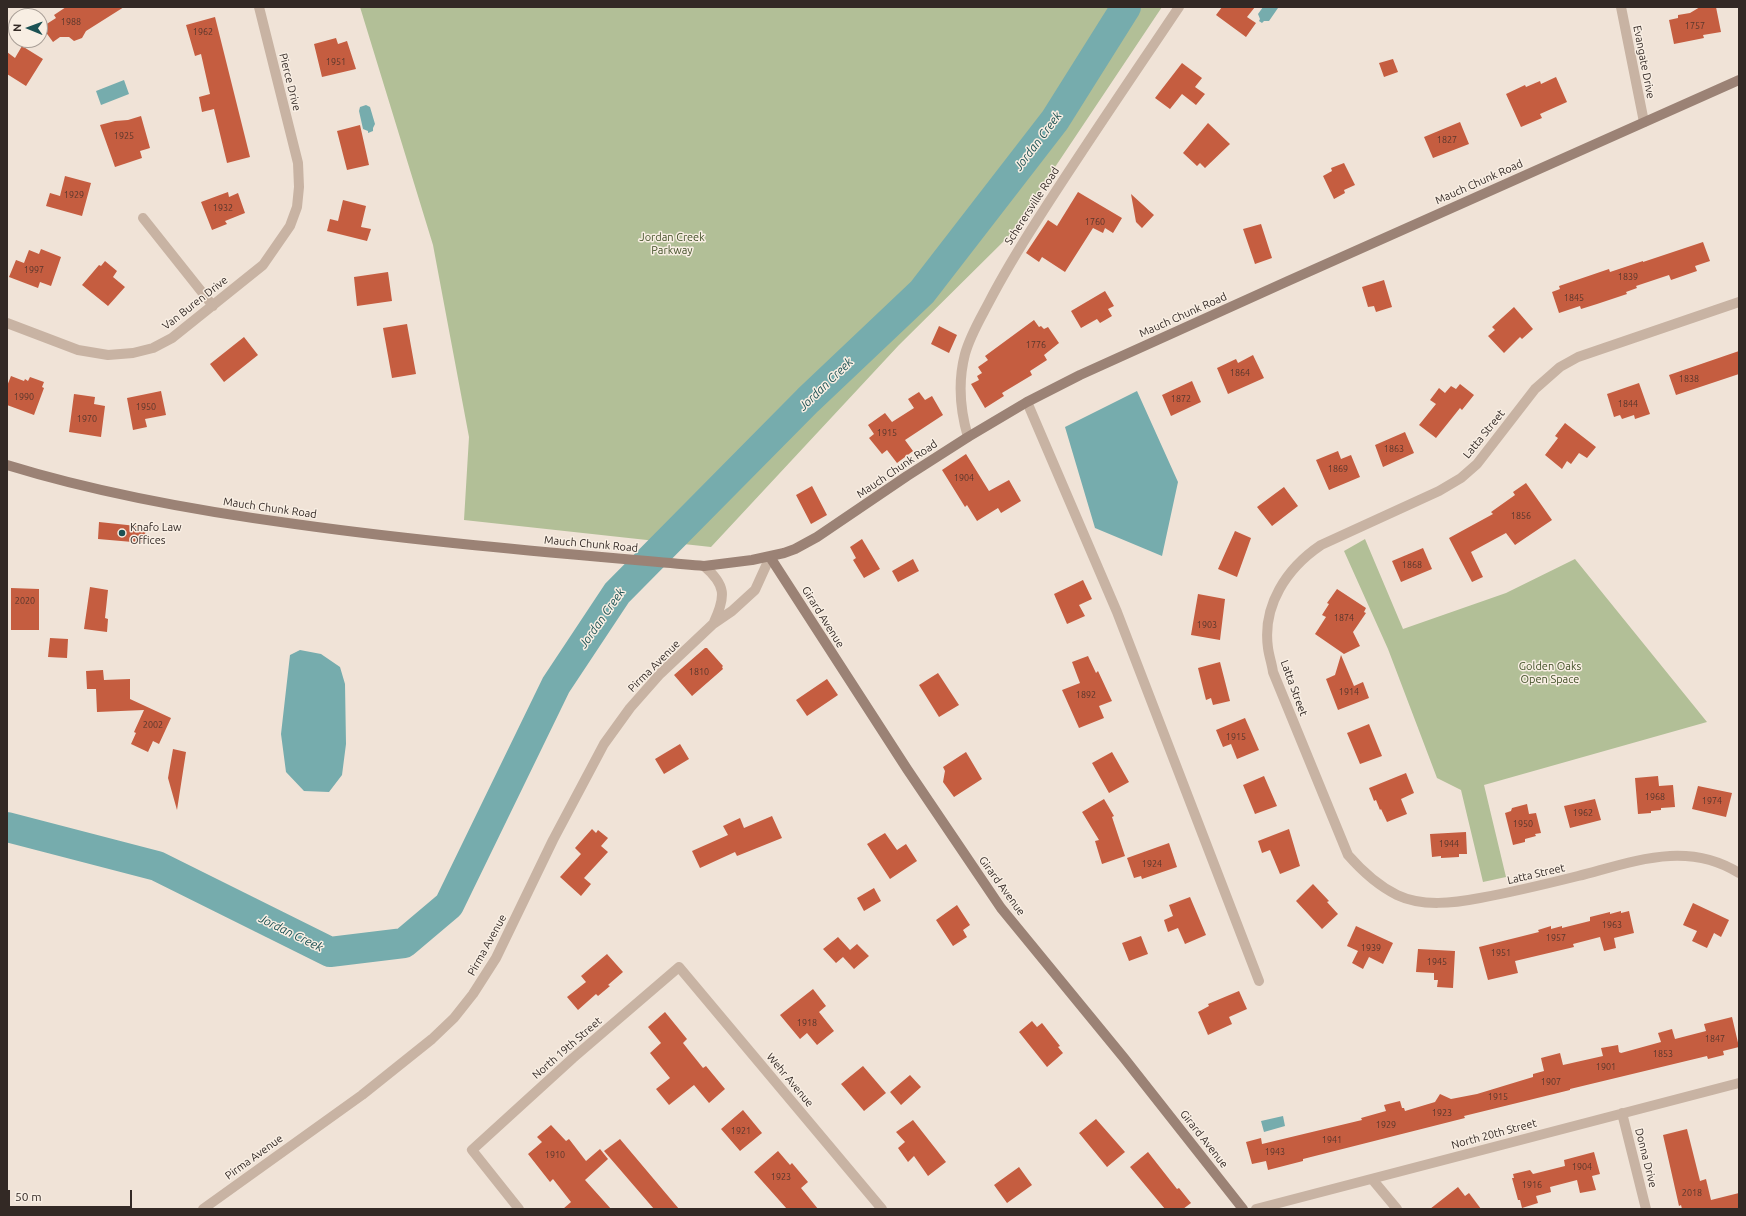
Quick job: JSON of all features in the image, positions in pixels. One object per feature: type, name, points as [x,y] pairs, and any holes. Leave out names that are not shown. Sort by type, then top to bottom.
[{"type":"main road","name":"Mauch Chunk Road","points":[[7,466],[93,487],[234,516],[409,539],[704,566],[736,563],[770,557],[795,549],[817,537],[968,437],[1027,402],[1080,375],[1739,80]]},
{"type":"main road","name":"Girard Avenue","points":[[770,557],[907,769],[1001,908],[1129,1064],[1243,1209]]},
{"type":"street","name":"Pierce Drive","points":[[259,7],[298,163]]},
{"type":"street","name":"Scherersville Road","points":[[968,437],[961,402],[961,375],[965,355],[972,334],[1009,265],[1085,146],[1179,7]]},
{"type":"street","name":"Evangate Drive","points":[[1621,7],[1644,122]]},
{"type":"street","name":"Van Buren Drive","points":[[7,323],[88,352],[108,355],[133,353],[153,348],[172,338],[263,265],[290,226],[297,207],[299,187],[298,163]]},
{"type":"street","points":[[143,218],[213,306]]},
{"type":"street","name":"Latta Street","points":[[1739,302],[1578,357],[1560,367],[1535,389],[1477,464],[1461,478],[1439,490],[1321,545],[1306,555],[1291,571],[1280,587],[1272,607],[1268,625],[1268,647],[1273,672],[1348,855],[1362,871],[1379,885],[1398,895],[1410,899],[1436,903],[1458,902],[1520,890],[1635,860],[1668,855],[1684,855],[1710,860],[1731,868],[1739,873]]},
{"type":"street","points":[[1027,402],[1117,612],[1259,981]]},
{"type":"street","name":"Pirma Avenue","points":[[203,1209],[362,1095],[427,1044],[454,1018],[473,994],[496,958],[553,840],[596,756],[604,744],[630,708],[660,674],[713,624],[755,590],[770,557]]},
{"type":"street","name":"Pirma Avenue","points":[[704,566],[716,576],[721,585],[721,607],[713,624]]},
{"type":"street","name":"North 19th Street","points":[[519,1209],[472,1150],[573,1058],[679,967]]},
{"type":"street","name":"Wehr Avenue","points":[[679,967],[882,1209]]},
{"type":"street","name":"North 20th Street","points":[[1256,1209],[1739,1083]]},
{"type":"street","name":"Donna Drive","points":[[1622,1114],[1646,1209]]},
{"type":"street","points":[[1372,1178],[1397,1209]]},
{"type":"green space","name":"Jordan Creek Parkway","points":[[360,7],[1162,7],[1009,236],[899,345],[711,547],[464,520],[469,437],[433,245]]},
{"type":"green space","name":"Golden Oaks Open Space","points":[[1365,539],[1403,629],[1506,593],[1575,559],[1707,722],[1484,785],[1506,877],[1483,882],[1461,790],[1437,778],[1388,649],[1344,551]]},
{"type":"water","points":[[1263,7],[1278,8],[1269,21],[1264,21],[1262,23],[1259,21],[1260,19],[1258,14]]},
{"type":"water","points":[[124,80],[129,94],[101,105],[96,91]]},
{"type":"water","points":[[366,105],[370,107],[375,124],[373,131],[368,133],[368,131],[363,129],[359,111],[360,107]]},
{"type":"water","points":[[1137,391],[1178,482],[1162,556],[1095,528],[1065,427]]},
{"type":"water","points":[[300,650],[321,654],[340,667],[345,684],[346,744],[342,775],[329,792],[304,791],[286,772],[281,734],[290,655]]},
{"type":"water","points":[[1283,1116],[1285,1126],[1264,1132],[1261,1121]]},
{"type":"building","points":[[66,7],[124,7],[86,31],[82,38],[74,41],[69,37],[60,37],[53,42],[48,35],[48,23],[56,18],[54,15]]},
{"type":"building","points":[[1222,7],[1255,7],[1247,17],[1256,23],[1246,37],[1216,15]]},
{"type":"building","points":[[1700,7],[1716,7],[1721,32],[1703,35],[1704,38],[1674,44],[1669,20],[1678,18],[1678,15],[1690,13]]},
{"type":"building","points":[[215,17],[250,157],[227,163],[214,109],[202,112],[199,97],[210,94],[201,54],[195,56],[186,25]]},
{"type":"building","points":[[336,38],[338,44],[347,41],[356,69],[322,77],[314,44]]},
{"type":"building","points":[[21,48],[25,48],[43,59],[26,86],[7,74],[7,52],[15,58]]},
{"type":"building","points":[[1393,59],[1398,72],[1384,77],[1379,63]]},
{"type":"building","points":[[1182,63],[1202,78],[1195,87],[1205,94],[1196,105],[1182,94],[1170,109],[1155,98]]},
{"type":"building","points":[[1556,77],[1567,102],[1540,114],[1542,118],[1521,127],[1506,94],[1525,85],[1526,87],[1540,81],[1541,84]]},
{"type":"building","points":[[141,116],[150,148],[140,151],[142,158],[115,167],[100,125]]},
{"type":"building","points":[[1460,122],[1469,144],[1433,158],[1424,137]]},
{"type":"building","points":[[1208,123],[1230,144],[1205,168],[1200,163],[1197,166],[1183,153]]},
{"type":"building","points":[[360,125],[369,165],[347,170],[337,131]]},
{"type":"building","points":[[1344,163],[1355,185],[1344,190],[1345,193],[1334,199],[1323,176],[1332,171],[1331,168]]},
{"type":"building","points":[[65,176],[91,183],[82,216],[46,206],[50,193],[60,196]]},
{"type":"building","points":[[228,192],[229,197],[238,193],[245,213],[225,221],[227,224],[212,230],[201,202]]},
{"type":"building","points":[[1078,192],[1122,218],[1113,233],[1105,228],[1103,233],[1093,228],[1065,272],[1042,257],[1039,262],[1026,253],[1048,220],[1057,226]]},
{"type":"building","points":[[1131,194],[1154,215],[1142,228],[1136,222]]},
{"type":"building","points":[[343,200],[366,206],[361,227],[371,229],[367,241],[327,231],[330,219],[338,221]]},
{"type":"building","points":[[1261,224],[1272,258],[1255,264],[1243,229]]},
{"type":"building","points":[[1703,242],[1710,261],[1695,266],[1697,271],[1671,280],[1669,275],[1636,286],[1637,288],[1626,292],[1627,294],[1581,309],[1580,306],[1559,313],[1552,292],[1560,289],[1559,286],[1609,269],[1610,272]]},
{"type":"building","points":[[41,249],[61,257],[51,286],[40,282],[38,288],[9,277],[16,260],[24,263],[29,250],[39,254]]},
{"type":"building","points":[[105,261],[117,271],[113,277],[125,287],[108,306],[82,285],[99,265],[101,266]]},
{"type":"building","points":[[388,272],[392,301],[357,306],[354,277]]},
{"type":"building","points":[[1384,280],[1392,307],[1376,312],[1374,306],[1368,307],[1362,287]]},
{"type":"building","points":[[1105,291],[1114,306],[1108,309],[1112,316],[1100,323],[1097,319],[1081,328],[1071,311]]},
{"type":"building","points":[[1514,307],[1533,329],[1522,339],[1520,337],[1504,353],[1488,336],[1495,330],[1492,327]]},
{"type":"building","points":[[1034,320],[1039,327],[1041,326],[1044,329],[1048,327],[1059,343],[1044,355],[1047,360],[1030,371],[1032,375],[1002,393],[1004,396],[985,408],[971,384],[979,380],[977,376],[982,373],[978,367],[988,360],[985,356]]},
{"type":"building","points":[[407,324],[416,374],[392,378],[383,328]]},
{"type":"building","points":[[939,326],[957,335],[949,353],[931,344]]},
{"type":"building","points":[[244,337],[258,355],[224,382],[210,364]]},
{"type":"building","points":[[1739,351],[1739,374],[1676,395],[1669,375]]},
{"type":"building","points":[[1253,355],[1264,378],[1228,394],[1217,368],[1236,359],[1238,363]]},
{"type":"building","points":[[11,376],[24,381],[25,379],[28,381],[30,377],[44,382],[42,387],[44,388],[34,415],[7,405],[7,386]]},
{"type":"building","points":[[1192,381],[1201,402],[1171,416],[1162,395]]},
{"type":"building","points":[[1639,383],[1650,414],[1635,419],[1634,415],[1622,419],[1620,415],[1614,417],[1607,394]]},
{"type":"building","points":[[1460,384],[1474,395],[1462,410],[1460,408],[1436,438],[1419,425],[1436,404],[1430,400],[1439,388],[1445,393],[1451,386],[1456,389]]},
{"type":"building","points":[[161,391],[166,415],[145,419],[147,427],[133,430],[127,398]]},
{"type":"building","points":[[919,392],[925,400],[932,396],[943,415],[905,440],[913,451],[897,463],[887,450],[882,454],[869,438],[874,434],[868,425],[885,413],[892,422],[914,408],[908,399]]},
{"type":"building","points":[[74,394],[95,397],[94,404],[105,406],[101,437],[69,432]]},
{"type":"building","points":[[1565,423],[1596,447],[1587,458],[1579,453],[1571,464],[1567,461],[1562,469],[1545,455],[1558,438],[1555,436]]},
{"type":"building","points":[[1405,432],[1414,453],[1383,467],[1375,445]]},
{"type":"building","points":[[1338,451],[1341,459],[1351,455],[1360,477],[1329,490],[1316,460]]},
{"type":"building","points":[[966,454],[989,491],[1009,480],[1021,501],[1001,513],[998,508],[977,521],[967,505],[965,507],[942,470]]},
{"type":"building","points":[[1526,483],[1552,520],[1515,545],[1506,533],[1471,552],[1483,577],[1472,582],[1449,538],[1493,514],[1491,512],[1515,495],[1513,492]]},
{"type":"building","points":[[812,486],[827,515],[811,524],[796,495]]},
{"type":"building","points":[[1284,487],[1298,506],[1272,526],[1257,507]]},
{"type":"building","name":"Knafo Law Offices","points":[[99,522],[146,527],[144,543],[98,539]]},
{"type":"building","points":[[1235,531],[1251,538],[1237,577],[1218,569]]},
{"type":"building","points":[[862,539],[880,569],[864,578],[853,560],[856,558],[850,547]]},
{"type":"building","points":[[1423,548],[1432,569],[1401,582],[1392,561]]},
{"type":"building","points":[[913,559],[919,571],[898,582],[892,571]]},
{"type":"building","points":[[1083,580],[1092,599],[1079,605],[1085,616],[1067,624],[1054,594]]},
{"type":"building","points":[[90,587],[108,590],[105,618],[108,619],[107,632],[84,629]]},
{"type":"building","points":[[11,588],[39,589],[39,630],[11,630]]},
{"type":"building","points":[[1337,589],[1366,608],[1364,612],[1366,613],[1353,632],[1360,646],[1344,654],[1315,634],[1326,617],[1322,615],[1329,604],[1327,603]]},
{"type":"building","points":[[1198,594],[1225,599],[1220,640],[1191,635]]},
{"type":"building","points":[[50,638],[68,639],[67,658],[48,657]]},
{"type":"building","points":[[705,648],[707,648],[723,666],[723,669],[692,696],[674,675]]},
{"type":"building","points":[[1341,655],[1354,686],[1363,682],[1369,698],[1338,710],[1326,679],[1335,675]]},
{"type":"building","points":[[1088,656],[1096,673],[1098,671],[1112,701],[1099,706],[1104,718],[1079,728],[1062,690],[1080,683],[1072,662]]},
{"type":"building","points":[[1220,662],[1230,701],[1213,705],[1211,698],[1206,700],[1198,668]]},
{"type":"building","points":[[103,670],[104,680],[130,679],[130,699],[171,718],[159,744],[153,741],[148,752],[131,744],[136,733],[134,732],[144,710],[97,712],[96,689],[87,689],[86,671]]},
{"type":"building","points":[[938,673],[959,705],[939,717],[919,685]]},
{"type":"building","points":[[827,679],[838,695],[807,716],[796,700]]},
{"type":"building","points":[[1245,718],[1259,750],[1237,759],[1231,744],[1223,747],[1216,730]]},
{"type":"building","points":[[1369,724],[1382,756],[1360,764],[1347,733]]},
{"type":"building","points":[[680,744],[689,759],[664,774],[655,759]]},
{"type":"building","points":[[173,749],[186,752],[177,810],[168,778]]},
{"type":"building","points":[[966,752],[982,779],[954,797],[943,782],[945,771],[943,767]]},
{"type":"building","points":[[1112,752],[1129,782],[1109,793],[1092,763]]},
{"type":"building","points":[[1406,773],[1414,793],[1401,799],[1407,814],[1387,822],[1376,800],[1374,801],[1369,788]]},
{"type":"building","points":[[1264,776],[1277,806],[1255,814],[1243,785]]},
{"type":"building","points":[[1658,776],[1659,786],[1673,785],[1675,807],[1661,808],[1661,810],[1651,811],[1651,813],[1638,814],[1635,778]]},
{"type":"building","points":[[1698,786],[1732,793],[1726,817],[1692,809]]},
{"type":"building","points":[[1104,799],[1114,816],[1112,817],[1125,856],[1102,864],[1095,841],[1099,840],[1082,812]]},
{"type":"building","points":[[1595,799],[1601,820],[1570,828],[1564,806]]},
{"type":"building","points":[[1527,804],[1529,814],[1536,813],[1541,833],[1525,839],[1525,842],[1513,845],[1505,813],[1511,811],[1512,808]]},
{"type":"building","points":[[772,816],[782,838],[737,856],[735,852],[700,868],[692,851],[728,835],[723,826],[740,818],[744,828]]},
{"type":"building","points":[[592,829],[596,833],[598,830],[608,838],[601,846],[608,852],[584,878],[591,884],[581,896],[560,877],[581,854],[575,848]]},
{"type":"building","points":[[1289,829],[1300,866],[1280,874],[1270,850],[1262,853],[1258,841]]},
{"type":"building","points":[[1466,832],[1467,854],[1459,854],[1459,857],[1432,857],[1430,834]]},
{"type":"building","points":[[885,833],[897,850],[906,844],[917,861],[890,879],[867,844]]},
{"type":"building","points":[[1169,843],[1177,867],[1142,879],[1141,876],[1134,878],[1127,858]]},
{"type":"building","points":[[1313,884],[1329,901],[1327,902],[1338,914],[1322,929],[1296,901]]},
{"type":"building","points":[[874,888],[881,901],[864,911],[857,898]]},
{"type":"building","points":[[1190,897],[1206,935],[1185,944],[1178,928],[1168,932],[1164,920],[1173,916],[1169,905]]},
{"type":"building","points":[[1693,903],[1729,920],[1721,937],[1714,933],[1707,948],[1692,941],[1697,931],[1683,925]]},
{"type":"building","points":[[957,905],[970,925],[963,930],[967,937],[953,946],[936,920]]},
{"type":"building","points":[[1621,911],[1621,913],[1629,911],[1634,933],[1614,938],[1616,948],[1604,951],[1600,937],[1573,944],[1574,947],[1515,961],[1518,973],[1488,980],[1479,947],[1539,932],[1538,930],[1551,926],[1551,929],[1562,926],[1562,928],[1590,921],[1590,917]]},
{"type":"building","points":[[1356,926],[1393,943],[1383,964],[1369,957],[1363,969],[1352,963],[1358,951],[1347,946]]},
{"type":"building","points":[[1141,936],[1148,954],[1129,961],[1122,943]]},
{"type":"building","points":[[838,937],[850,950],[857,944],[869,956],[854,969],[843,957],[836,963],[823,949]]},
{"type":"building","points":[[1418,949],[1455,951],[1453,988],[1437,987],[1438,980],[1434,980],[1434,973],[1416,972]]},
{"type":"building","points":[[607,954],[623,972],[608,985],[610,986],[598,996],[596,994],[578,1010],[567,997],[586,982],[581,976]]},
{"type":"building","points":[[813,989],[826,1006],[819,1012],[834,1031],[817,1045],[807,1033],[800,1039],[780,1015]]},
{"type":"building","points":[[1239,991],[1247,1009],[1229,1017],[1232,1024],[1208,1035],[1198,1012],[1209,1006],[1208,1004]]},
{"type":"building","points":[[665,1012],[687,1039],[683,1043],[703,1068],[706,1066],[725,1089],[709,1103],[694,1085],[669,1105],[656,1089],[670,1078],[650,1053],[661,1043],[648,1027]]},
{"type":"building","points":[[1732,1017],[1739,1047],[1723,1051],[1724,1055],[1708,1059],[1707,1056],[1570,1089],[1464,1116],[1465,1118],[1303,1159],[1303,1161],[1268,1170],[1266,1161],[1252,1164],[1246,1142],[1261,1138],[1262,1144],[1362,1120],[1361,1118],[1386,1111],[1384,1105],[1400,1101],[1402,1108],[1404,1108],[1405,1111],[1435,1102],[1440,1094],[1451,1099],[1477,1094],[1533,1077],[1533,1074],[1544,1071],[1541,1058],[1560,1053],[1563,1065],[1603,1056],[1601,1048],[1618,1045],[1619,1052],[1621,1053],[1661,1042],[1658,1033],[1672,1029],[1675,1039],[1706,1031],[1704,1024]]},
{"type":"building","points":[[1032,1021],[1037,1027],[1042,1023],[1060,1046],[1058,1047],[1063,1053],[1047,1067],[1019,1032]]},
{"type":"building","points":[[863,1066],[886,1093],[864,1111],[841,1084]]},
{"type":"building","points":[[910,1075],[921,1087],[901,1105],[890,1092]]},
{"type":"building","points":[[743,1110],[762,1133],[740,1151],[721,1129]]},
{"type":"building","points":[[1096,1119],[1125,1152],[1107,1167],[1079,1133]]},
{"type":"building","points":[[913,1120],[946,1162],[928,1176],[914,1156],[908,1162],[898,1148],[905,1142],[896,1132]]},
{"type":"building","points":[[551,1125],[566,1141],[569,1139],[586,1161],[600,1149],[608,1159],[585,1180],[611,1209],[563,1209],[571,1202],[553,1179],[550,1182],[528,1154],[542,1142],[537,1137]]},
{"type":"building","points":[[1687,1129],[1700,1181],[1706,1179],[1711,1200],[1739,1193],[1739,1209],[1682,1209],[1681,1205],[1679,1206],[1663,1135]]},
{"type":"building","points":[[620,1139],[679,1209],[654,1209],[604,1151]]},
{"type":"building","points":[[778,1151],[790,1165],[792,1163],[808,1182],[801,1188],[818,1209],[787,1209],[754,1172]]},
{"type":"building","points":[[1148,1152],[1177,1189],[1179,1188],[1191,1203],[1183,1209],[1165,1209],[1130,1167]]},
{"type":"building","points":[[1594,1152],[1600,1174],[1592,1176],[1596,1190],[1580,1193],[1577,1180],[1550,1187],[1551,1192],[1536,1196],[1538,1203],[1522,1208],[1520,1200],[1518,1200],[1512,1178],[1514,1178],[1513,1174],[1530,1170],[1533,1174],[1565,1166],[1564,1160]]},
{"type":"building","points":[[1019,1167],[1032,1185],[1007,1203],[994,1185]]},
{"type":"building","points":[[1458,1187],[1465,1196],[1469,1193],[1481,1209],[1430,1209]]},
{"type":"waterway","name":"Jordan Creek","points":[[7,827],[157,866],[330,952],[404,943],[449,905],[556,685],[617,593],[808,400],[922,292],[1055,120],[1126,7]]},
{"type":"place","name":"Knafo Law Offices","points":[[122,533]]}]
